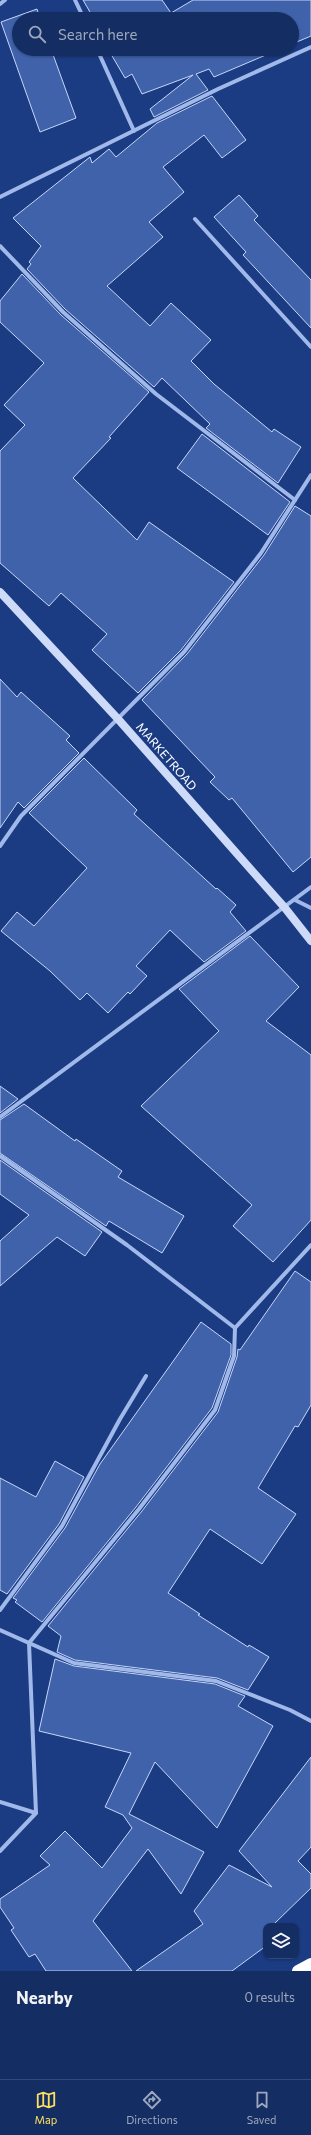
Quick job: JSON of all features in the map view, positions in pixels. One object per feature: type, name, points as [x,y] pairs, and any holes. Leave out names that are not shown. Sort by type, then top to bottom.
[{"type":"highway","points":[[298,1971],[311,1964]]},
{"type":"street","points":[[0,4],[5,0]]},
{"type":"street","points":[[75,0],[81,12]]},
{"type":"street","points":[[299,52],[311,47]]},
{"type":"street","points":[[100,56],[134,131]]},
{"type":"street","points":[[0,197],[218,89],[291,56]]},
{"type":"street","points":[[195,220],[311,347]]},
{"type":"street","points":[[0,246],[63,312],[156,394],[295,500]]},
{"type":"street","points":[[0,846],[21,816],[184,652],[261,553],[311,475]]},
{"type":"street","name":"MARKETROAD","points":[[0,592],[118,719],[285,908],[311,941]]},
{"type":"street","points":[[0,1117],[285,908],[311,887]]},
{"type":"street","points":[[295,900],[311,908]]},
{"type":"street","points":[[0,1156],[127,1245],[235,1328]]},
{"type":"street","points":[[0,1851],[36,1813],[29,1643],[139,1509],[215,1410],[234,1356],[235,1328],[311,1245]]},
{"type":"street","points":[[0,1610],[62,1526],[120,1419],[146,1376]]},
{"type":"street","points":[[0,1630],[74,1663],[216,1681],[290,1710],[311,1721]]},
{"type":"street","points":[[0,1802],[36,1813]]},
{"type":"building","points":[[83,0],[162,0],[170,12],[90,12]]},
{"type":"building","points":[[193,0],[311,0],[311,36],[299,41],[299,12],[173,12]]},
{"type":"building","points":[[37,9],[38,12],[29,12]]},
{"type":"building","points":[[12,18],[12,53],[1,22]]},
{"type":"building","points":[[13,56],[54,56],[76,118],[40,132]]},
{"type":"building","points":[[112,56],[264,56],[214,77],[209,69],[196,74],[208,90],[154,117],[150,109],[193,75],[142,94],[132,74],[125,78]]},
{"type":"building","points":[[212,96],[246,140],[222,158],[204,135],[163,167],[184,192],[149,222],[163,237],[107,286],[150,326],[171,303],[211,340],[191,361],[214,384],[272,432],[274,429],[301,447],[278,483],[206,428],[210,424],[162,378],[154,387],[65,309],[27,269],[31,264],[29,262],[41,246],[13,218],[90,157],[92,163],[109,149],[116,157],[157,123]]},
{"type":"building","points":[[239,195],[258,216],[254,220],[311,280],[311,328],[243,255],[246,252],[214,217]]},
{"type":"building","points":[[22,274],[61,315],[149,392],[109,437],[111,438],[73,478],[137,540],[149,522],[234,582],[181,650],[138,693],[92,650],[107,634],[61,593],[49,606],[0,563],[0,451],[25,425],[4,405],[44,363],[0,322],[0,301]]},
{"type":"building","points":[[202,434],[290,502],[268,535],[177,468]]},
{"type":"building","points":[[295,506],[311,516],[311,857],[293,872],[232,798],[229,800],[210,782],[215,777],[142,700],[187,654],[264,555]]},
{"type":"building","points":[[0,679],[17,697],[21,692],[70,736],[66,740],[79,753],[24,808],[18,802],[0,828]]},
{"type":"building","points":[[84,758],[137,810],[134,814],[216,889],[217,888],[236,905],[230,912],[246,931],[204,962],[170,930],[136,966],[147,976],[130,994],[128,992],[108,1013],[87,993],[80,1000],[50,971],[1,931],[17,912],[34,926],[87,868],[29,813]]},
{"type":"building","points":[[250,936],[299,987],[266,1021],[311,1055],[311,1220],[273,1262],[233,1226],[252,1205],[141,1106],[219,1031],[179,989]]},
{"type":"building","points":[[0,1086],[18,1099],[0,1113]]},
{"type":"building","points":[[24,1104],[75,1141],[76,1139],[122,1171],[118,1177],[184,1216],[162,1253],[109,1221],[106,1226],[0,1153],[0,1120]]},
{"type":"building","points":[[0,1160],[102,1232],[85,1256],[57,1237],[0,1286],[0,1241],[29,1215],[0,1194]]},
{"type":"building","points":[[295,1271],[311,1282],[311,1405],[298,1427],[295,1426],[258,1488],[296,1514],[262,1564],[210,1529],[168,1593],[200,1614],[198,1615],[248,1647],[249,1645],[269,1657],[248,1690],[217,1678],[75,1660],[57,1652],[61,1636],[48,1626],[142,1511],[218,1412],[237,1357],[238,1349],[240,1350]]},
{"type":"building","points":[[201,1322],[231,1344],[231,1355],[212,1408],[136,1507],[42,1622],[15,1602],[17,1600],[13,1598],[65,1528],[100,1464]]},
{"type":"building","points":[[55,1461],[84,1477],[59,1524],[7,1594],[0,1590],[0,1478],[36,1497]]},
{"type":"building","points":[[55,1659],[74,1666],[215,1684],[245,1696],[238,1706],[273,1726],[217,1828],[155,1762],[129,1814],[204,1852],[181,1894],[148,1849],[93,1921],[132,1971],[46,1971],[35,1954],[29,1957],[11,1930],[14,1928],[0,1907],[0,1899],[50,1865],[40,1856],[65,1831],[102,1868],[132,1828],[123,1815],[105,1807],[131,1753],[39,1731]]},
{"type":"building","points":[[311,1757],[311,1847],[298,1861],[311,1874],[311,1888],[275,1923],[263,1923],[263,1948],[232,1971],[136,1971],[203,1924],[194,1911],[229,1865],[272,1887],[239,1851]]}]
